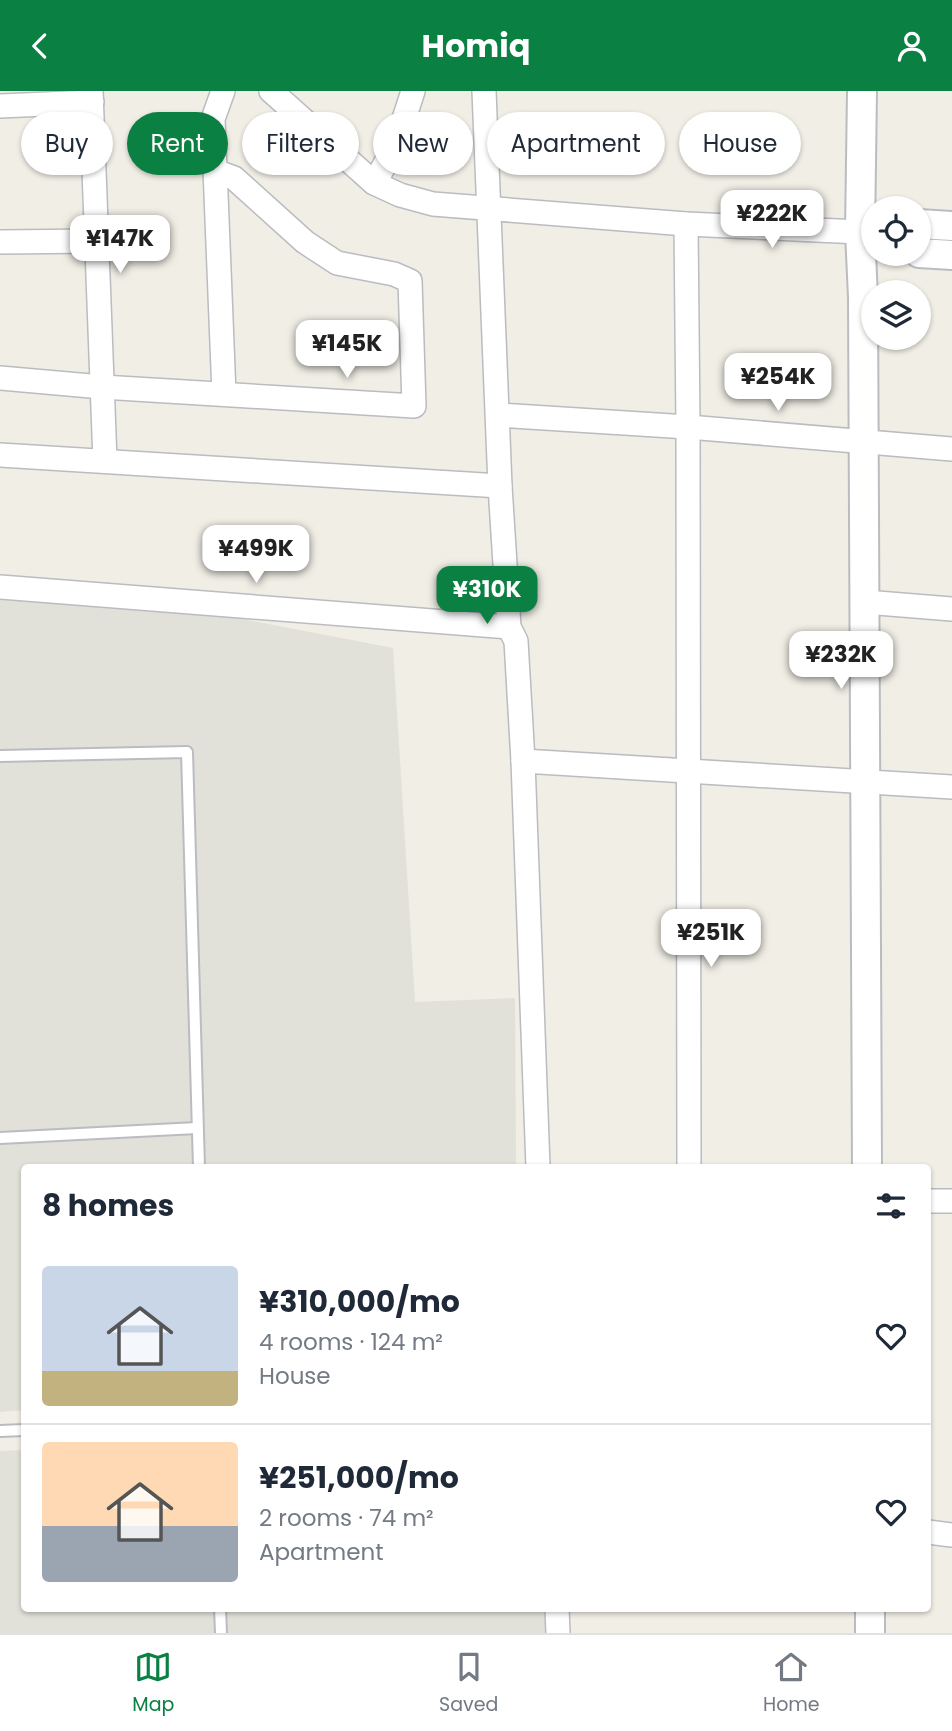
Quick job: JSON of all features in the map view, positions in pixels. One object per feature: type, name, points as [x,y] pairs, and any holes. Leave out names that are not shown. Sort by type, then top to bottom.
[{"type":"street","points":[[216,112],[223,91]]},
{"type":"street","points":[[271,91],[374,183],[400,195],[433,204],[686,223],[861,233]]},
{"type":"street","points":[[374,183],[385,166],[399,133],[413,91]]},
{"type":"street","points":[[484,91],[500,486],[509,627],[516,641],[523,761],[538,1164]]},
{"type":"street","points":[[862,91],[867,196]]},
{"type":"street","points":[[0,106],[91,96],[105,461]]},
{"type":"street","points":[[215,175],[224,394]]},
{"type":"street","points":[[0,378],[414,406],[410,281],[394,274],[337,263],[305,242],[234,178],[226,175]]},
{"type":"street","points":[[686,223],[689,1164]]},
{"type":"street","points":[[931,225],[952,226]]},
{"type":"street","points":[[0,242],[97,241]]},
{"type":"street","points":[[931,254],[952,255]]},
{"type":"street","points":[[867,1164],[863,442],[868,266]]},
{"type":"street","points":[[498,415],[952,449]]},
{"type":"street","points":[[0,455],[500,486]]},
{"type":"street","points":[[0,587],[509,627]]},
{"type":"street","points":[[865,602],[952,609]]},
{"type":"street","points":[[523,761],[952,787]]},
{"type":"street","points":[[931,1201],[952,1202]]},
{"type":"street","points":[[931,1532],[952,1535]]},
{"type":"street","points":[[557,1612],[558,1633]]},
{"type":"street","points":[[870,1612],[870,1633]]},
{"type":"lane","points":[[0,756],[187,752],[199,1164]]},
{"type":"lane","points":[[0,1138],[197,1128]]},
{"type":"lane","points":[[0,1431],[21,1430]]},
{"type":"lane","points":[[219,1612],[221,1633]]},
{"type":"shaded area","points":[[0,599],[185,608],[393,648],[415,1002],[515,998],[516,1164],[21,1164],[21,1410],[0,1412]]},
{"type":"shaded area","points":[[21,1450],[21,1612],[547,1612],[548,1633],[0,1633],[0,1451]]}]
